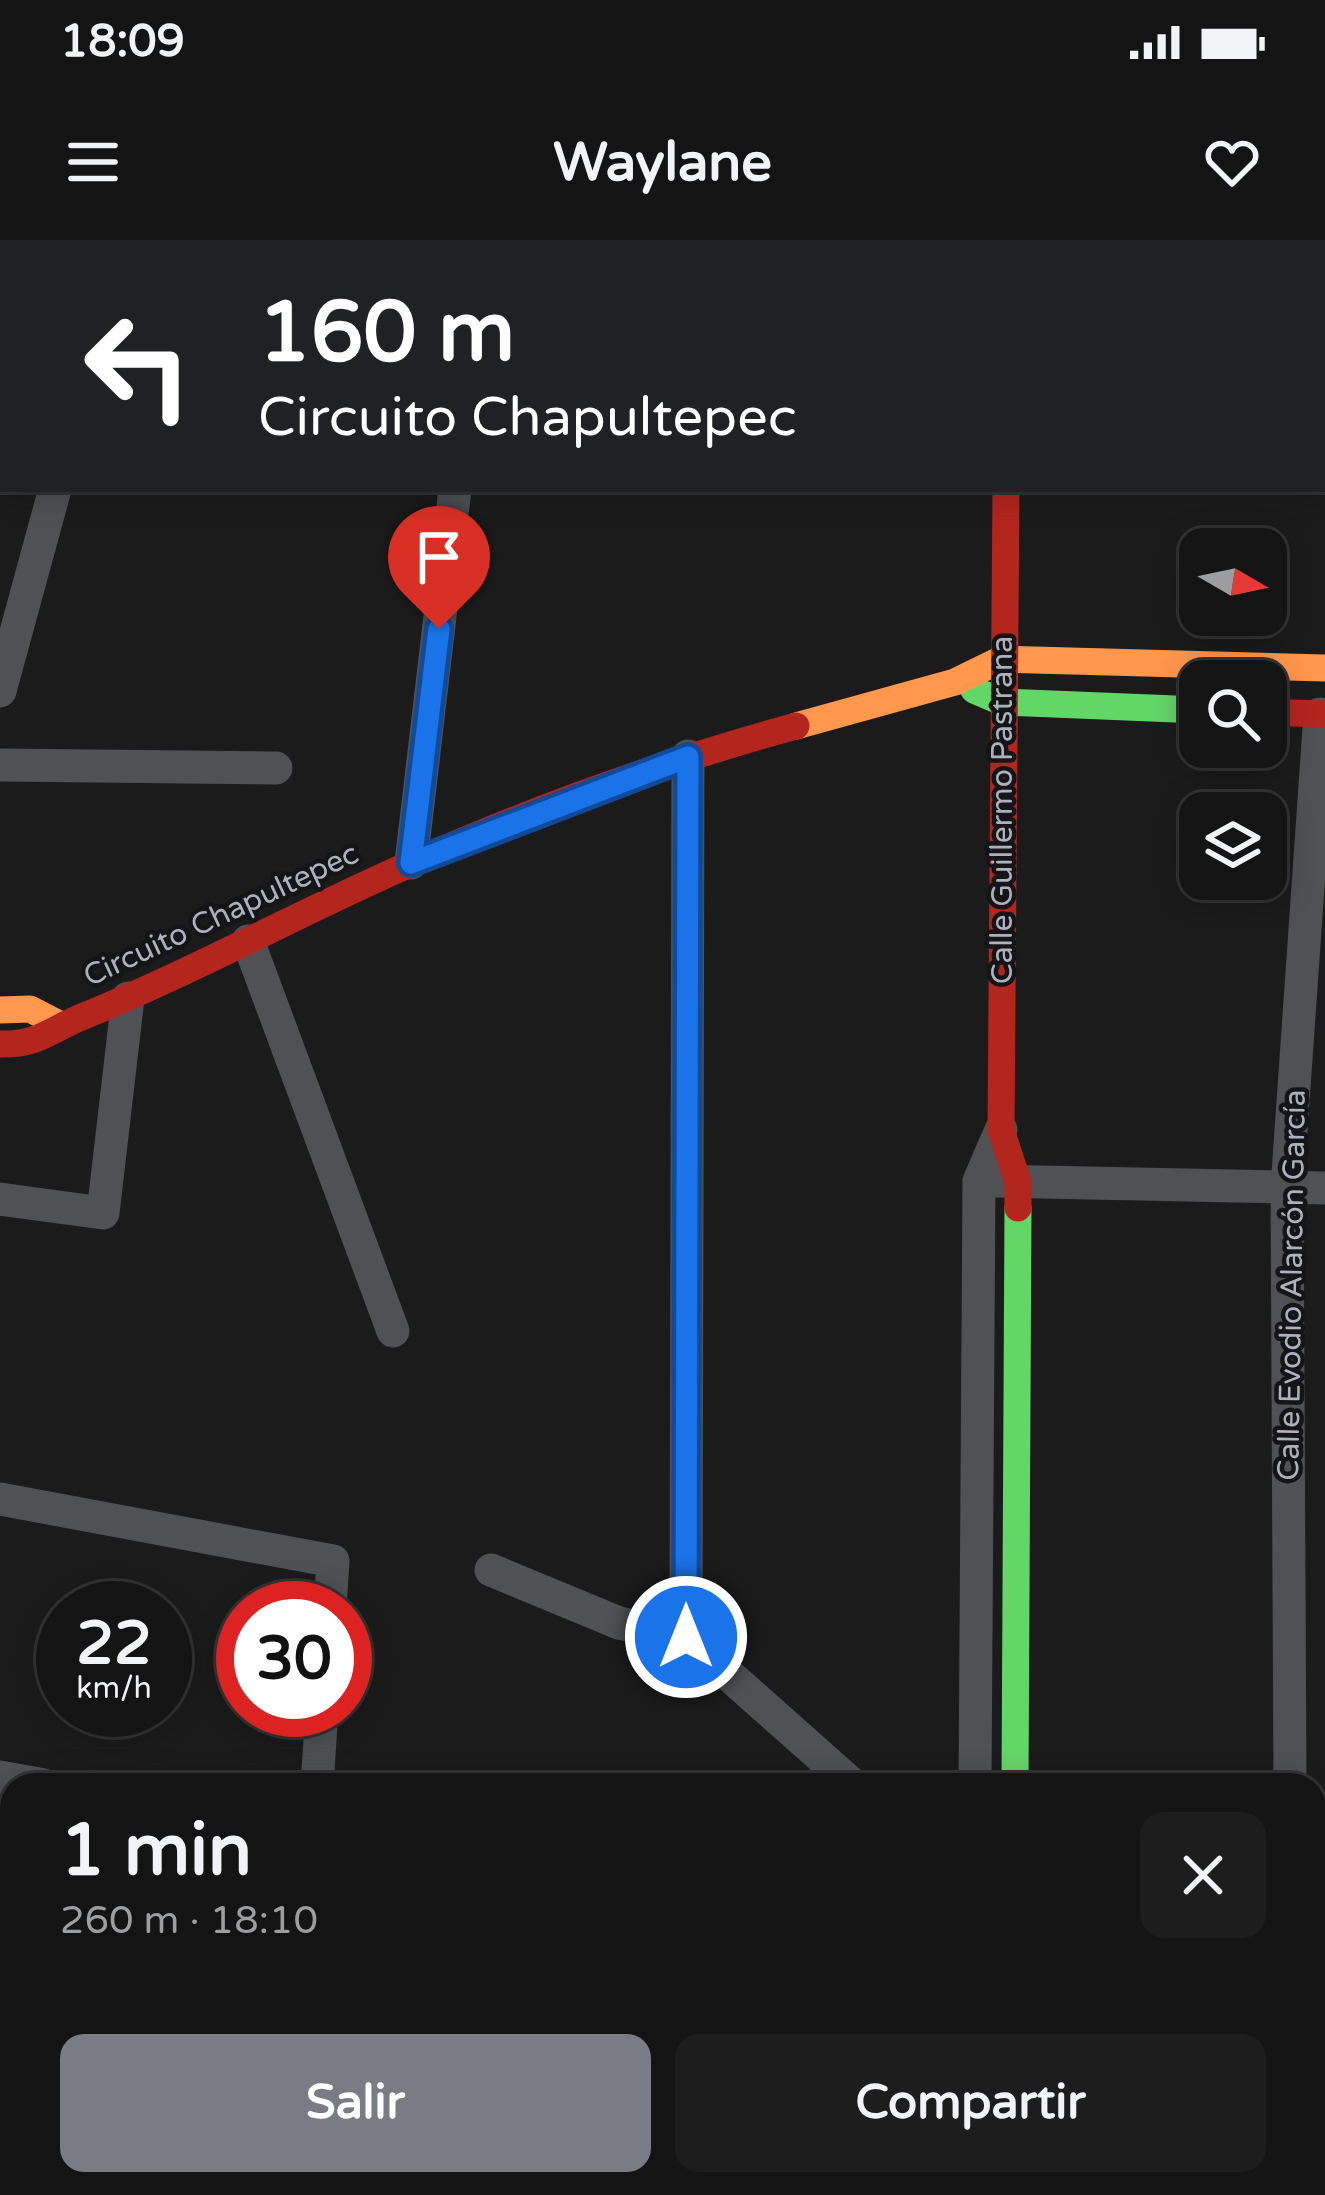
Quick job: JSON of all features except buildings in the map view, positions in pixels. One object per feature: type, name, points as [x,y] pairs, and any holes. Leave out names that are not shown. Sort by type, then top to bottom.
[{"type":"main road","name":"Calle Guillermo Pastrana","points":[[1006,492],[1000,1130],[1018,1182],[1015,1773]]},
{"type":"main road","name":"Circuito Chapultepec","points":[[0,1044],[32,1045],[61,1025],[128,998],[411,863],[688,757],[955,682],[1002,659],[1325,668]]},
{"type":"main road","points":[[955,682],[1002,702],[1179,709]]},
{"type":"main road","points":[[1287,713],[1323,714]]},
{"type":"main road","name":"Circuito Chapultepec","points":[[0,1010],[30,1009],[61,1025]]},
{"type":"street","points":[[0,691],[54,492]]},
{"type":"street","points":[[411,863],[455,492]]},
{"type":"street","name":"Calle Evodio Alarcón García","points":[[1290,1773],[1287,1188],[1323,714]]},
{"type":"street","points":[[686,1637],[688,757]]},
{"type":"street","points":[[0,765],[276,768]]},
{"type":"street","points":[[248,941],[393,1331]]},
{"type":"street","points":[[0,1198],[103,1213],[128,998]]},
{"type":"street","name":"Calle Guillermo Pastrana","points":[[975,1773],[979,1181],[1000,1130]]},
{"type":"street","points":[[979,1181],[1325,1188]]},
{"type":"street","points":[[0,1499],[333,1561],[332,1581]]},
{"type":"street","points":[[974,1553],[1017,1553]]},
{"type":"street","points":[[491,1570],[619,1623],[686,1637],[839,1773]]},
{"type":"street","points":[[1290,1683],[1325,1683]]},
{"type":"street","points":[[318,1773],[320,1737]]},
{"type":"traffic: fast","points":[[974,690],[1002,702],[1179,709]]},
{"type":"traffic: fast","points":[[1015,1773],[1018,1208]]},
{"type":"traffic: slow","points":[[796,726],[955,682],[1002,659],[1325,668]]},
{"type":"traffic: slow","points":[[0,1010],[30,1009],[61,1025]]},
{"type":"traffic: jam","points":[[1006,492],[1001,1130],[1018,1182],[1018,1208]]},
{"type":"traffic: jam","points":[[1287,713],[1325,714]]},
{"type":"traffic: jam","points":[[0,1044],[44,1036],[367,883],[503,825],[648,771],[796,726]]},
{"type":"route","points":[[439,629],[411,863],[688,757],[686,1637]]}]
